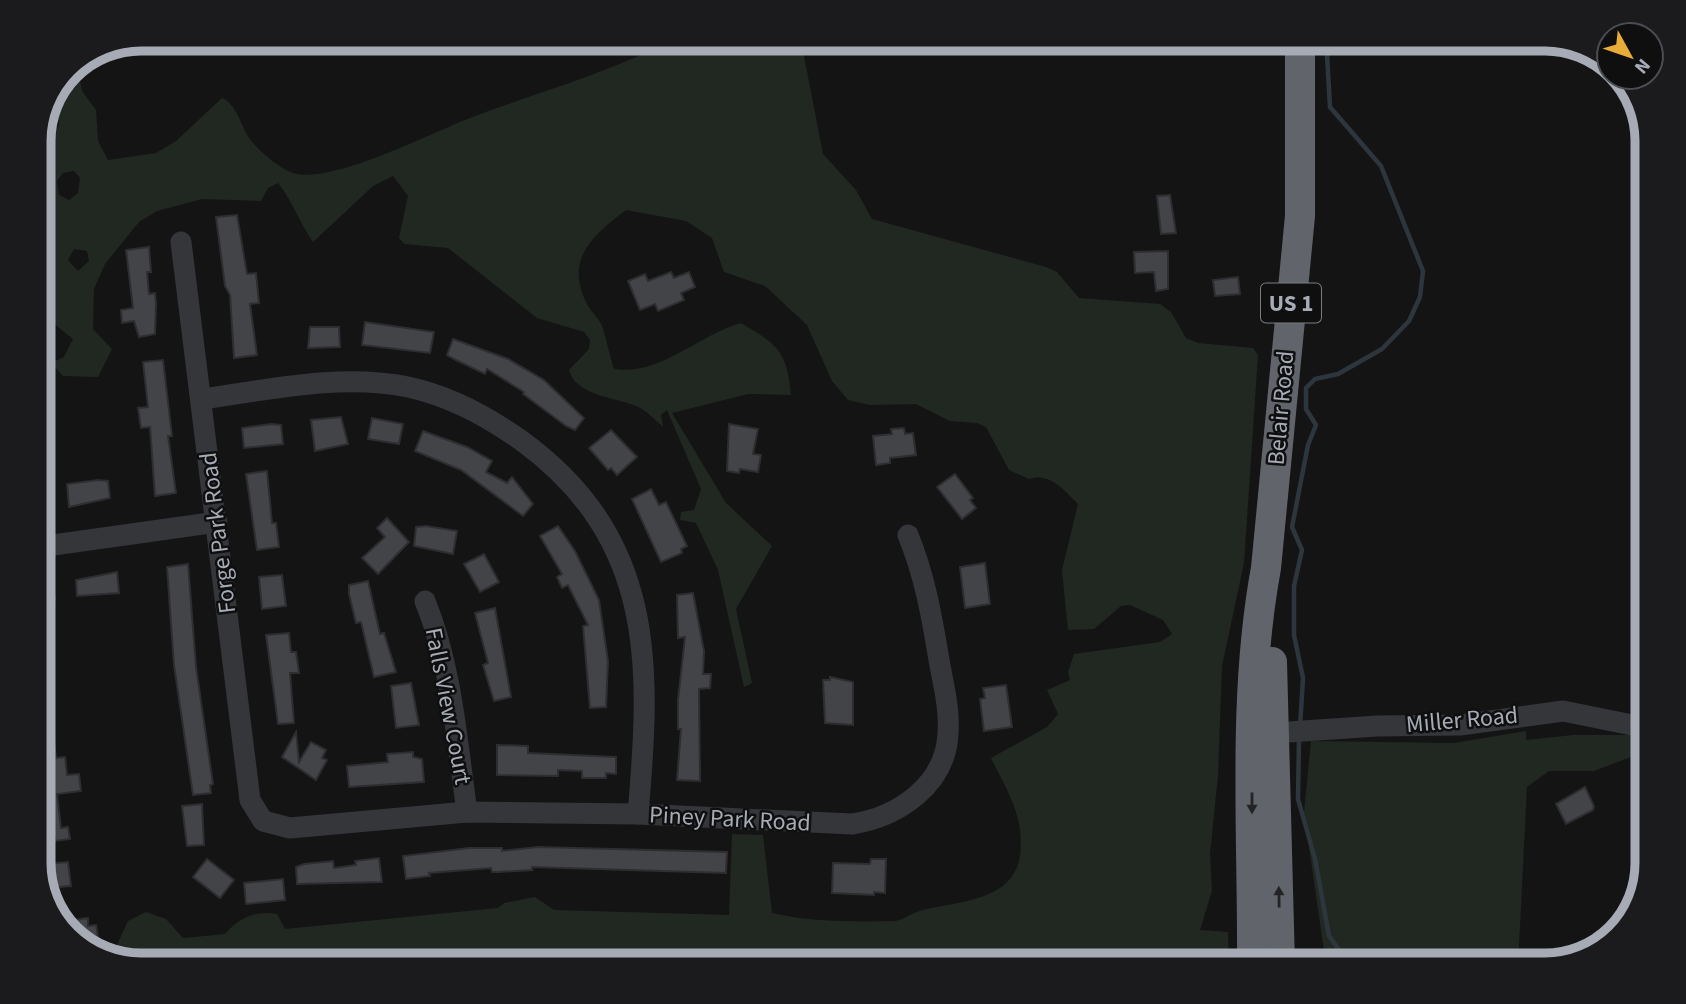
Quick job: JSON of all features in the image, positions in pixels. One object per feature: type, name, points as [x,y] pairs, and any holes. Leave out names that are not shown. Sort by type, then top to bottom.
[{"type":"highway","name":"Belair Road","points":[[1280,953],[1281,733],[1256,622],[1266,568],[1300,216],[1300,51]]},
{"type":"highway","name":"Belair Road","points":[[1254,953],[1281,733]]},
{"type":"street","name":"Forge Park Road","points":[[181,242],[250,800],[263,821]]},
{"type":"street","points":[[202,399],[317,384],[377,383],[407,387],[436,395],[501,426],[559,471],[580,493],[610,538],[634,594],[646,687],[638,814]]},
{"type":"street","points":[[51,545],[217,522]]},
{"type":"street","name":"Piney Park Road","points":[[263,821],[290,828],[467,812],[638,814],[852,824],[875,820],[918,795],[945,754],[948,733],[947,707],[930,605],[922,570],[908,535]]},
{"type":"street","name":"Falls View Court","points":[[425,601],[448,681],[467,812]]},
{"type":"street","name":"Miller Road","points":[[1281,733],[1460,725],[1563,711],[1635,726]]},
{"type":"shaded area","points":[[650,51],[800,51],[804,56],[823,154],[856,190],[872,219],[1046,267],[1057,272],[1079,298],[1160,304],[1171,312],[1186,338],[1198,343],[1253,348],[1258,355],[1244,563],[1222,666],[1218,775],[1210,854],[1212,891],[1200,930],[1228,932],[1229,953],[141,953],[115,949],[128,921],[146,912],[166,919],[183,938],[225,934],[242,920],[262,913],[277,914],[285,929],[498,908],[504,903],[535,897],[554,910],[729,915],[732,834],[763,835],[772,913],[817,920],[895,921],[920,911],[965,902],[995,891],[1007,883],[1015,871],[1020,855],[1017,816],[1009,793],[991,758],[1047,727],[1058,714],[1047,690],[1070,680],[1068,672],[1074,654],[1160,642],[1172,634],[1163,620],[1130,605],[1121,606],[1094,629],[1068,630],[1062,570],[1078,504],[1050,480],[1037,477],[1029,479],[1009,470],[986,427],[977,423],[950,421],[916,404],[870,405],[848,400],[832,381],[807,325],[765,286],[724,272],[712,238],[686,221],[626,210],[593,239],[581,261],[579,274],[587,304],[602,326],[614,369],[631,370],[663,361],[741,323],[772,344],[787,368],[791,395],[748,394],[672,413],[726,503],[772,546],[736,609],[752,683],[744,687],[718,570],[696,523],[680,520],[681,512],[694,510],[701,489],[667,410],[661,415],[663,427],[640,408],[579,385],[569,370],[589,349],[590,340],[584,332],[537,318],[448,248],[404,244],[399,238],[408,196],[393,176],[373,186],[313,242],[278,183],[268,188],[261,201],[202,199],[157,211],[139,222],[105,264],[94,289],[93,329],[112,349],[98,377],[63,376],[51,363],[64,357],[73,339],[51,320],[51,138],[59,125],[58,116],[55,116],[58,106],[79,75],[82,91],[96,110],[98,141],[108,160],[156,153],[176,141],[222,98],[234,109],[245,131],[268,158],[293,173],[310,175],[356,165],[470,118]],"holes":[[[74,171],[80,178],[78,193],[69,200],[59,195],[57,181],[63,173]],[[74,249],[87,251],[89,261],[78,271],[68,260]]]},
{"type":"shaded area","points":[[1526,731],[1526,740],[1573,735],[1635,735],[1635,756],[1594,771],[1549,771],[1527,787],[1519,953],[1324,953],[1304,812],[1311,741],[1454,743]]},
{"type":"building","points":[[1170,195],[1176,233],[1161,234],[1157,196]]},
{"type":"building","points":[[237,215],[247,274],[256,273],[259,303],[250,304],[257,355],[234,358],[230,295],[225,286],[216,217]]},
{"type":"building","points":[[149,247],[151,272],[147,272],[149,294],[155,293],[155,334],[139,337],[134,321],[122,323],[121,310],[133,308],[126,250]]},
{"type":"building","points":[[1168,251],[1168,289],[1156,291],[1154,272],[1135,273],[1134,252]]},
{"type":"building","points":[[671,272],[674,278],[689,272],[695,287],[681,293],[684,300],[658,311],[655,304],[640,310],[628,281],[645,274],[648,281]]},
{"type":"building","points":[[1238,277],[1240,294],[1215,296],[1213,280]]},
{"type":"building","points":[[365,322],[434,332],[430,353],[362,345]]},
{"type":"building","points":[[310,327],[339,327],[340,347],[308,348]]},
{"type":"building","points":[[453,339],[508,359],[544,380],[584,418],[575,430],[566,426],[523,394],[524,392],[487,369],[485,374],[447,355]]},
{"type":"building","points":[[163,360],[172,436],[168,436],[176,493],[155,496],[150,427],[141,428],[138,408],[148,407],[143,362]]},
{"type":"building","points":[[341,417],[348,444],[315,451],[311,420]]},
{"type":"building","points":[[372,418],[403,424],[399,444],[368,439]]},
{"type":"building","points":[[729,424],[758,429],[753,454],[761,455],[758,472],[740,469],[739,473],[727,471]]},
{"type":"building","points":[[281,425],[283,444],[244,448],[242,428]]},
{"type":"building","points":[[904,428],[905,434],[913,433],[916,455],[890,458],[890,463],[876,465],[873,436],[892,434],[891,429]]},
{"type":"building","points":[[611,430],[637,457],[617,475],[611,468],[608,470],[589,448]]},
{"type":"building","points":[[423,431],[467,447],[492,461],[486,472],[507,483],[512,477],[533,504],[523,516],[461,470],[415,451]]},
{"type":"building","points":[[267,471],[272,523],[276,523],[279,547],[257,550],[246,474]]},
{"type":"building","points":[[955,474],[973,498],[970,500],[976,508],[962,519],[937,487]]},
{"type":"building","points":[[108,481],[110,498],[69,507],[67,484]]},
{"type":"building","points":[[651,489],[659,505],[666,502],[687,546],[681,549],[682,553],[661,562],[632,499]]},
{"type":"building","points":[[387,518],[409,542],[378,574],[362,558],[385,537],[377,528]]},
{"type":"building","points":[[558,526],[575,551],[599,600],[608,661],[606,707],[590,708],[583,626],[588,625],[568,585],[562,588],[557,577],[562,574],[540,536]]},
{"type":"building","points":[[416,527],[457,531],[453,554],[414,546]]},
{"type":"building","points":[[484,554],[499,582],[480,592],[464,564]]},
{"type":"building","points":[[985,563],[990,604],[965,608],[960,567]]},
{"type":"building","points":[[188,564],[196,667],[213,784],[210,785],[211,793],[193,795],[174,665],[167,567]]},
{"type":"building","points":[[117,572],[119,593],[77,596],[76,580]]},
{"type":"building","points":[[282,575],[286,606],[262,609],[259,577]]},
{"type":"building","points":[[368,581],[380,634],[384,633],[396,672],[374,677],[361,622],[356,623],[349,594],[349,585]]},
{"type":"building","points":[[51,584],[55,600],[51,600]]},
{"type":"building","points":[[693,593],[704,651],[703,674],[711,674],[710,688],[699,689],[700,781],[677,780],[681,729],[678,729],[678,700],[685,637],[678,638],[677,595]]},
{"type":"building","points":[[495,608],[511,697],[494,701],[483,665],[488,663],[475,613]]},
{"type":"building","points":[[289,633],[291,652],[296,652],[299,673],[290,673],[294,723],[278,724],[266,635]]},
{"type":"building","points":[[830,677],[853,682],[853,725],[825,723],[823,680],[830,680]]},
{"type":"building","points":[[411,683],[419,725],[396,728],[391,686]]},
{"type":"building","points":[[1006,685],[1012,727],[984,731],[980,699],[985,698],[983,688]]},
{"type":"building","points":[[51,715],[56,758],[65,757],[67,775],[79,774],[81,791],[57,794],[61,828],[68,827],[70,839],[55,841],[54,835],[51,835]]},
{"type":"building","points":[[296,732],[299,762],[311,742],[326,750],[322,758],[327,760],[316,780],[282,757]]},
{"type":"building","points":[[497,745],[528,746],[528,753],[616,757],[616,774],[606,773],[606,778],[582,778],[582,771],[558,770],[558,776],[497,775]]},
{"type":"building","points":[[413,752],[413,757],[422,759],[424,782],[349,787],[347,766],[388,762],[387,754]]},
{"type":"building","points":[[1585,787],[1594,806],[1593,810],[1566,824],[1556,804]]},
{"type":"building","points":[[202,804],[204,845],[187,846],[182,806]]},
{"type":"building","points":[[538,847],[727,852],[726,873],[532,867],[532,870],[498,872],[492,872],[491,868],[429,873],[430,876],[406,879],[403,856],[469,848],[502,848],[502,851]]},
{"type":"building","points":[[379,858],[382,882],[297,884],[296,867],[304,864],[333,861],[334,868],[356,865],[355,861]]},
{"type":"building","points":[[207,859],[234,880],[220,898],[193,877]]},
{"type":"building","points":[[871,859],[886,859],[885,893],[832,893],[833,863],[870,864]]},
{"type":"building","points":[[68,862],[71,886],[54,887],[51,864]]},
{"type":"building","points":[[283,879],[285,900],[246,904],[244,883]]},
{"type":"building","points":[[88,918],[88,926],[96,925],[98,937],[86,935],[71,920]]},
{"type":"waterway","points":[[1300,727],[1303,678],[1294,635],[1294,586],[1302,550],[1292,527],[1308,445],[1316,425],[1306,409],[1306,388],[1315,379],[1338,374],[1382,349],[1409,321],[1420,297],[1423,271],[1381,166],[1330,107],[1327,51]]},
{"type":"waterway","points":[[1299,739],[1298,799],[1315,859],[1329,936],[1341,953]]}]
